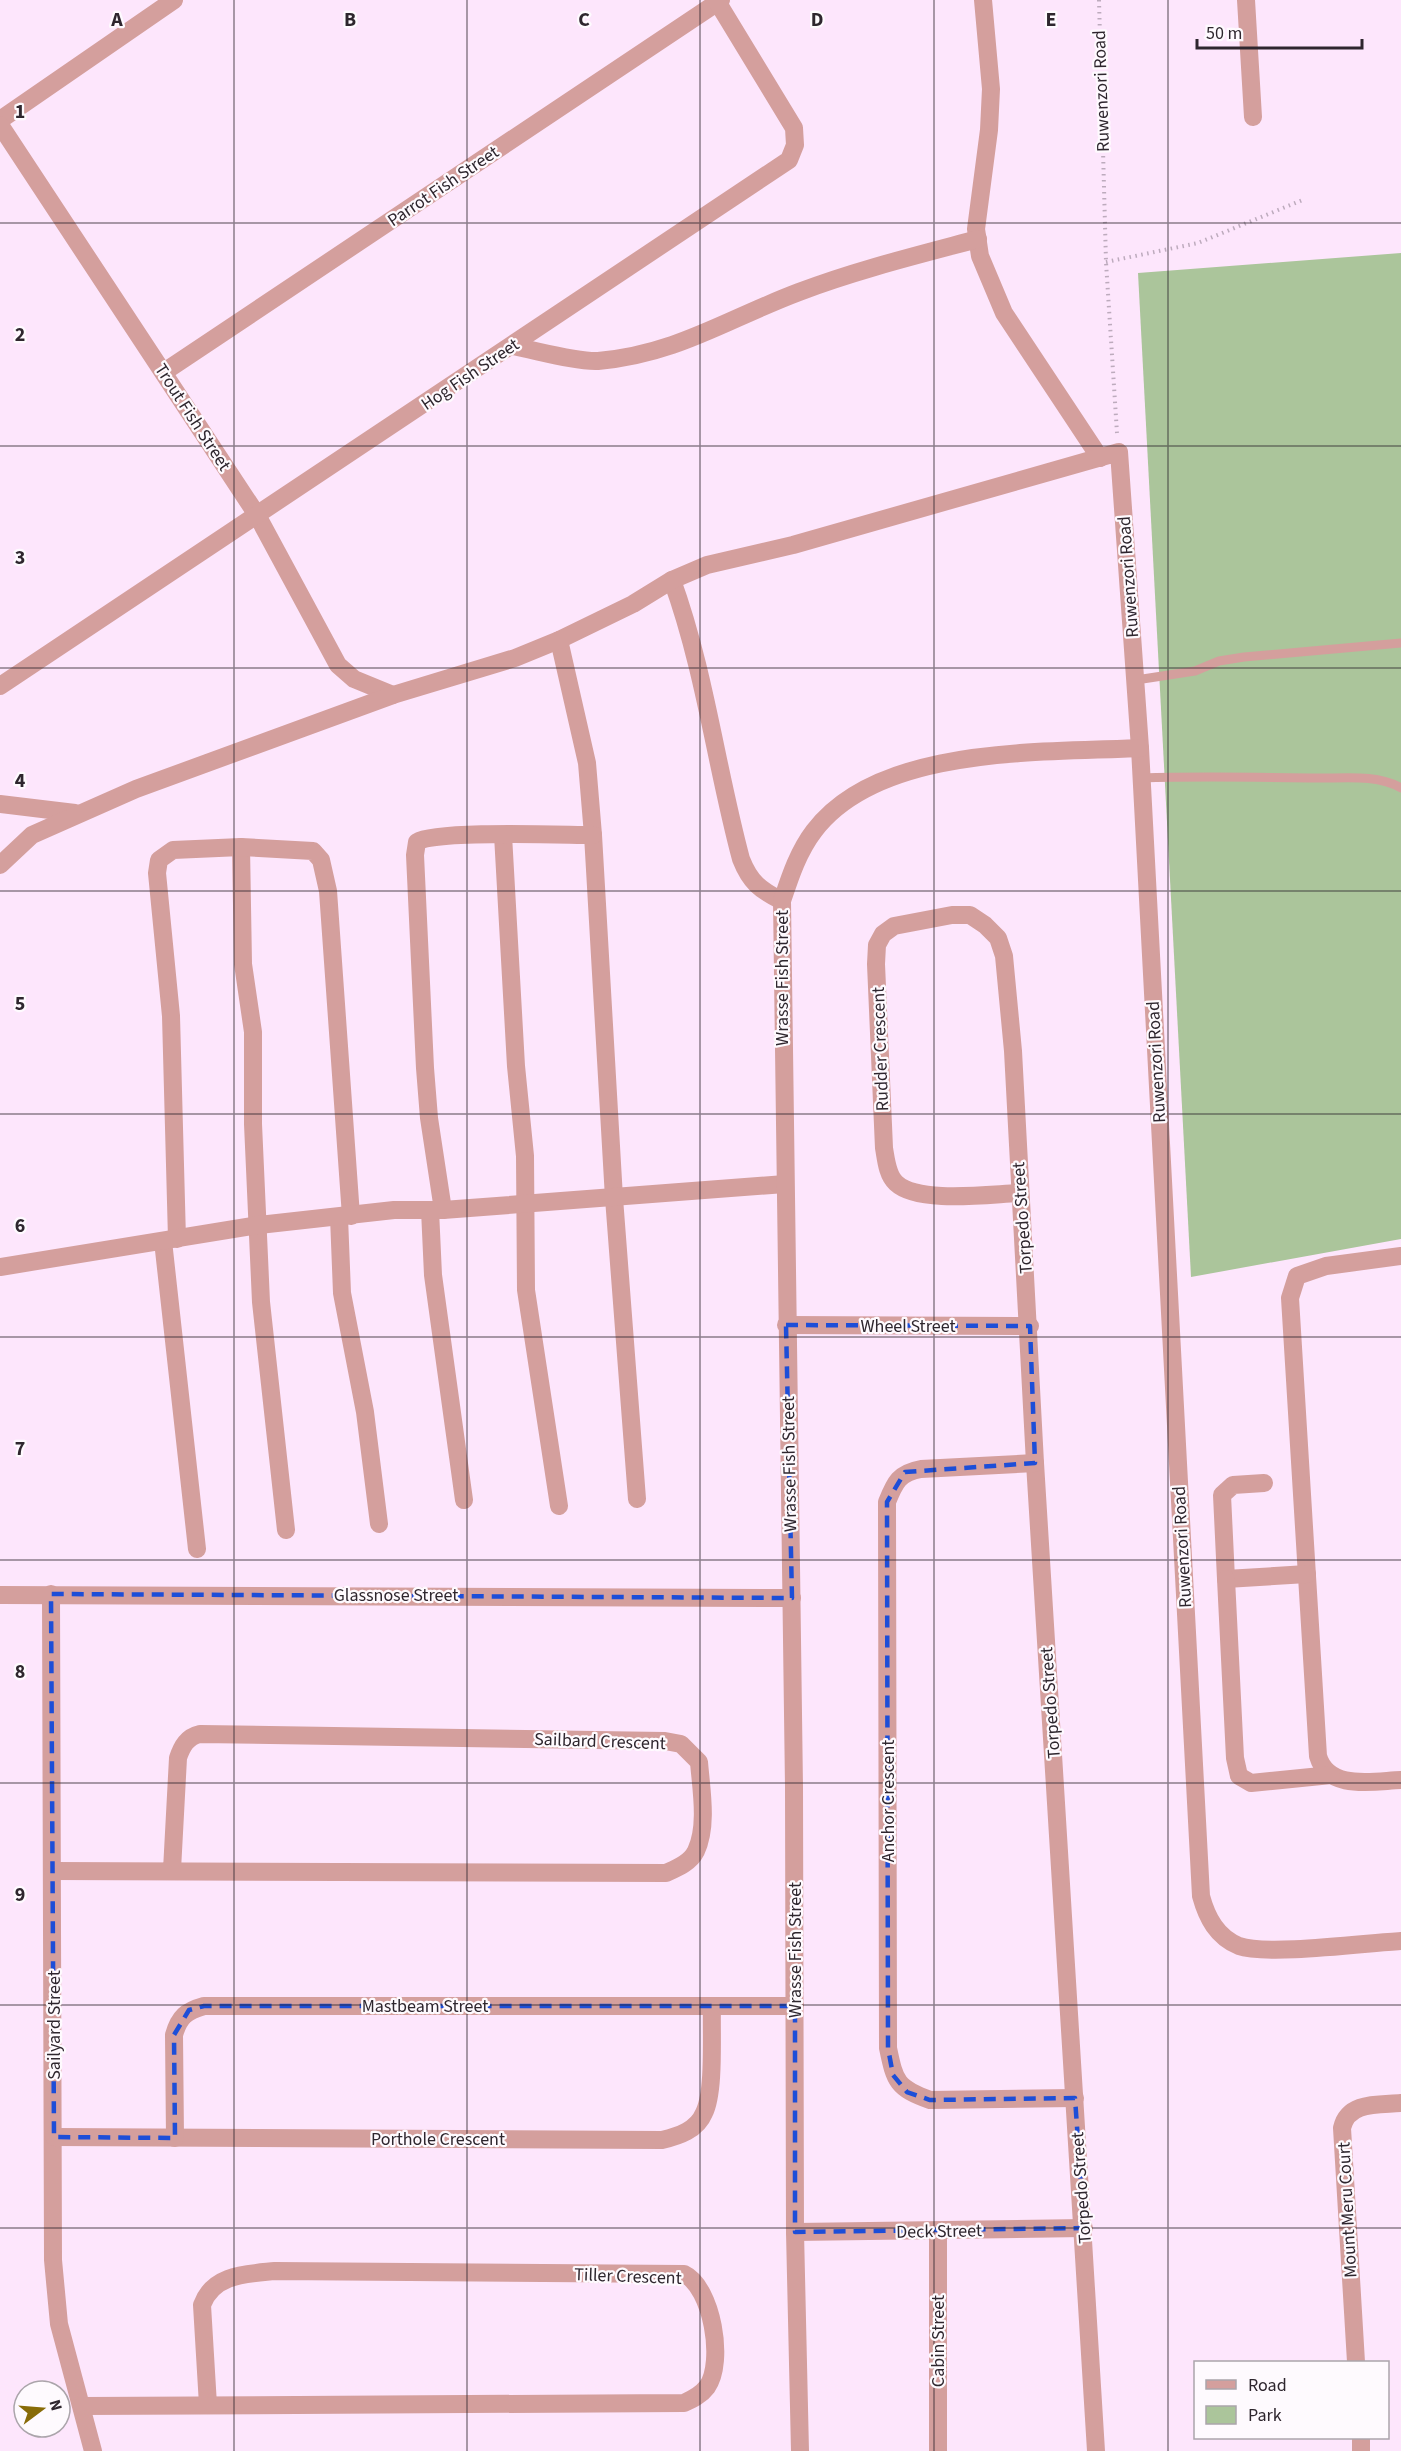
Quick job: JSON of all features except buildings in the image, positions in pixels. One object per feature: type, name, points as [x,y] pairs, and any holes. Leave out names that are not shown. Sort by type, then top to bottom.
[{"type":"street","points":[[0,122],[174,0]]},
{"type":"street","points":[[983,0],[991,89],[987,154],[978,207],[978,239],[989,283],[1004,313],[1100,458]]},
{"type":"street","points":[[1246,0],[1253,117]]},
{"type":"street","name":"Hog Fish Street","points":[[0,686],[789,160],[795,145],[794,128],[719,2]]},
{"type":"street","name":"Parrot Fish Street","points":[[164,372],[719,2]]},
{"type":"street","name":"Trout Fish Street","points":[[0,122],[257,515],[338,665],[354,679],[393,695]]},
{"type":"street","points":[[512,346],[594,361],[648,354],[712,331],[800,291],[885,264],[978,239]]},
{"type":"street","points":[[0,865],[32,836],[136,789],[393,695],[497,664],[560,640],[706,564],[794,545],[1119,452]]},
{"type":"street","name":"Ruwenzori Road","points":[[1119,452],[1140,748],[1201,1896],[1213,1926],[1229,1941],[1246,1947],[1264,1949],[1401,1941]]},
{"type":"street","points":[[672,580],[705,689],[741,859],[747,875],[757,888],[782,902]]},
{"type":"street","points":[[560,640],[586,763],[593,835],[614,1198],[637,1499]]},
{"type":"street","name":"Wrasse Fish Street","points":[[800,2451],[795,2232],[792,1598],[786,1325],[782,902],[796,861],[814,831],[845,801],[876,782],[911,769],[977,758],[1140,748]]},
{"type":"street","points":[[0,804],[50,812],[81,814]]},
{"type":"street","points":[[502,835],[511,950],[516,1066],[525,1156],[526,1290],[559,1506]]},
{"type":"street","points":[[464,1500],[433,1275],[437,1210],[425,1078],[416,847],[421,840],[429,838],[593,835]]},
{"type":"street","points":[[241,847],[242,928],[253,1032],[253,1124],[261,1302],[286,1530]]},
{"type":"street","points":[[197,1549],[170,1240],[171,1016],[157,873],[159,860],[173,850],[241,847],[313,851],[321,860],[326,874],[345,1216],[342,1293],[365,1412],[379,1524]]},
{"type":"street","name":"Rudder Crescent","points":[[1004,956],[998,938],[970,915],[915,920],[894,926],[883,934],[877,945],[876,964],[884,1148],[889,1172],[895,1183],[911,1191],[927,1195],[1020,1194]]},
{"type":"street","name":"Torpedo Street","points":[[1004,956],[1013,1051],[1020,1194],[1030,1326],[1035,1463],[1096,2451]]},
{"type":"street","points":[[0,1267],[259,1225],[345,1216],[785,1184]]},
{"type":"street","points":[[1332,1775],[1320,1762],[1317,1748],[1290,1298],[1297,1276],[1326,1266],[1401,1256]]},
{"type":"street","name":"Wheel Street","points":[[786,1325],[1030,1326]]},
{"type":"street","name":"Anchor Crescent","points":[[1035,1463],[921,1468],[905,1472],[897,1480],[887,1502],[888,2048],[893,2075],[907,2092],[930,2100],[1075,2098]]},
{"type":"street","points":[[1264,1483],[1233,1485],[1222,1495],[1235,1758],[1239,1776],[1251,1783],[1332,1775],[1350,1781],[1401,1780]]},
{"type":"street","points":[[1226,1579],[1307,1575]]},
{"type":"street","name":"Sailyard Street","points":[[51,1594],[55,2292],[59,2324],[93,2451]]},
{"type":"street","name":"Glassnose Street","points":[[0,1595],[792,1598]]},
{"type":"street","name":"Sailbard Crescent","points":[[53,1871],[666,1873],[683,1864],[696,1851],[701,1826],[699,1762],[681,1744],[665,1741],[200,1734],[192,1736],[186,1742],[178,1758],[172,1870]]},
{"type":"street","name":"Mastbeam Street","points":[[175,2138],[174,2035],[178,2022],[189,2010],[204,2006],[795,2006]]},
{"type":"street","name":"Porthole Crescent","points":[[54,2137],[662,2139],[680,2136],[694,2127],[704,2113],[709,2088],[712,2006]]},
{"type":"street","name":"Mount Meru Court","points":[[1356,2361],[1342,2128],[1348,2115],[1356,2109],[1401,2103]]},
{"type":"street","name":"Deck Street","points":[[795,2232],[938,2232],[1084,2228]]},
{"type":"street","name":"Cabin Street","points":[[938,2232],[938,2451]]},
{"type":"street","name":"Tiller Crescent","points":[[82,2406],[684,2403],[696,2397],[708,2386],[712,2375],[715,2354],[710,2316],[700,2287],[694,2279],[684,2274],[275,2271],[247,2274],[232,2277],[217,2284],[206,2295],[202,2305],[208,2405]]},
{"type":"lane","points":[[1136,680],[1195,671],[1220,661],[1244,657],[1401,643]]},
{"type":"lane","points":[[1141,778],[1212,776],[1358,779],[1387,781],[1401,788]]},
{"type":"path","name":"Ruwenzori Road","points":[[1099,0],[1106,262],[1119,452]]},
{"type":"path","points":[[1106,262],[1198,243],[1305,199]]},
{"type":"highlighted area","points":[[786,1325],[1030,1326],[1035,1463],[905,1472],[887,1502],[888,2048],[893,2075],[907,2092],[930,2100],[1075,2098],[1084,2228],[795,2232],[795,2006],[204,2006],[189,2010],[174,2035],[175,2138],[54,2137],[51,1594],[792,1598]]},
{"type":"green space","points":[[1401,253],[1401,1239],[1191,1277],[1138,273]]}]
